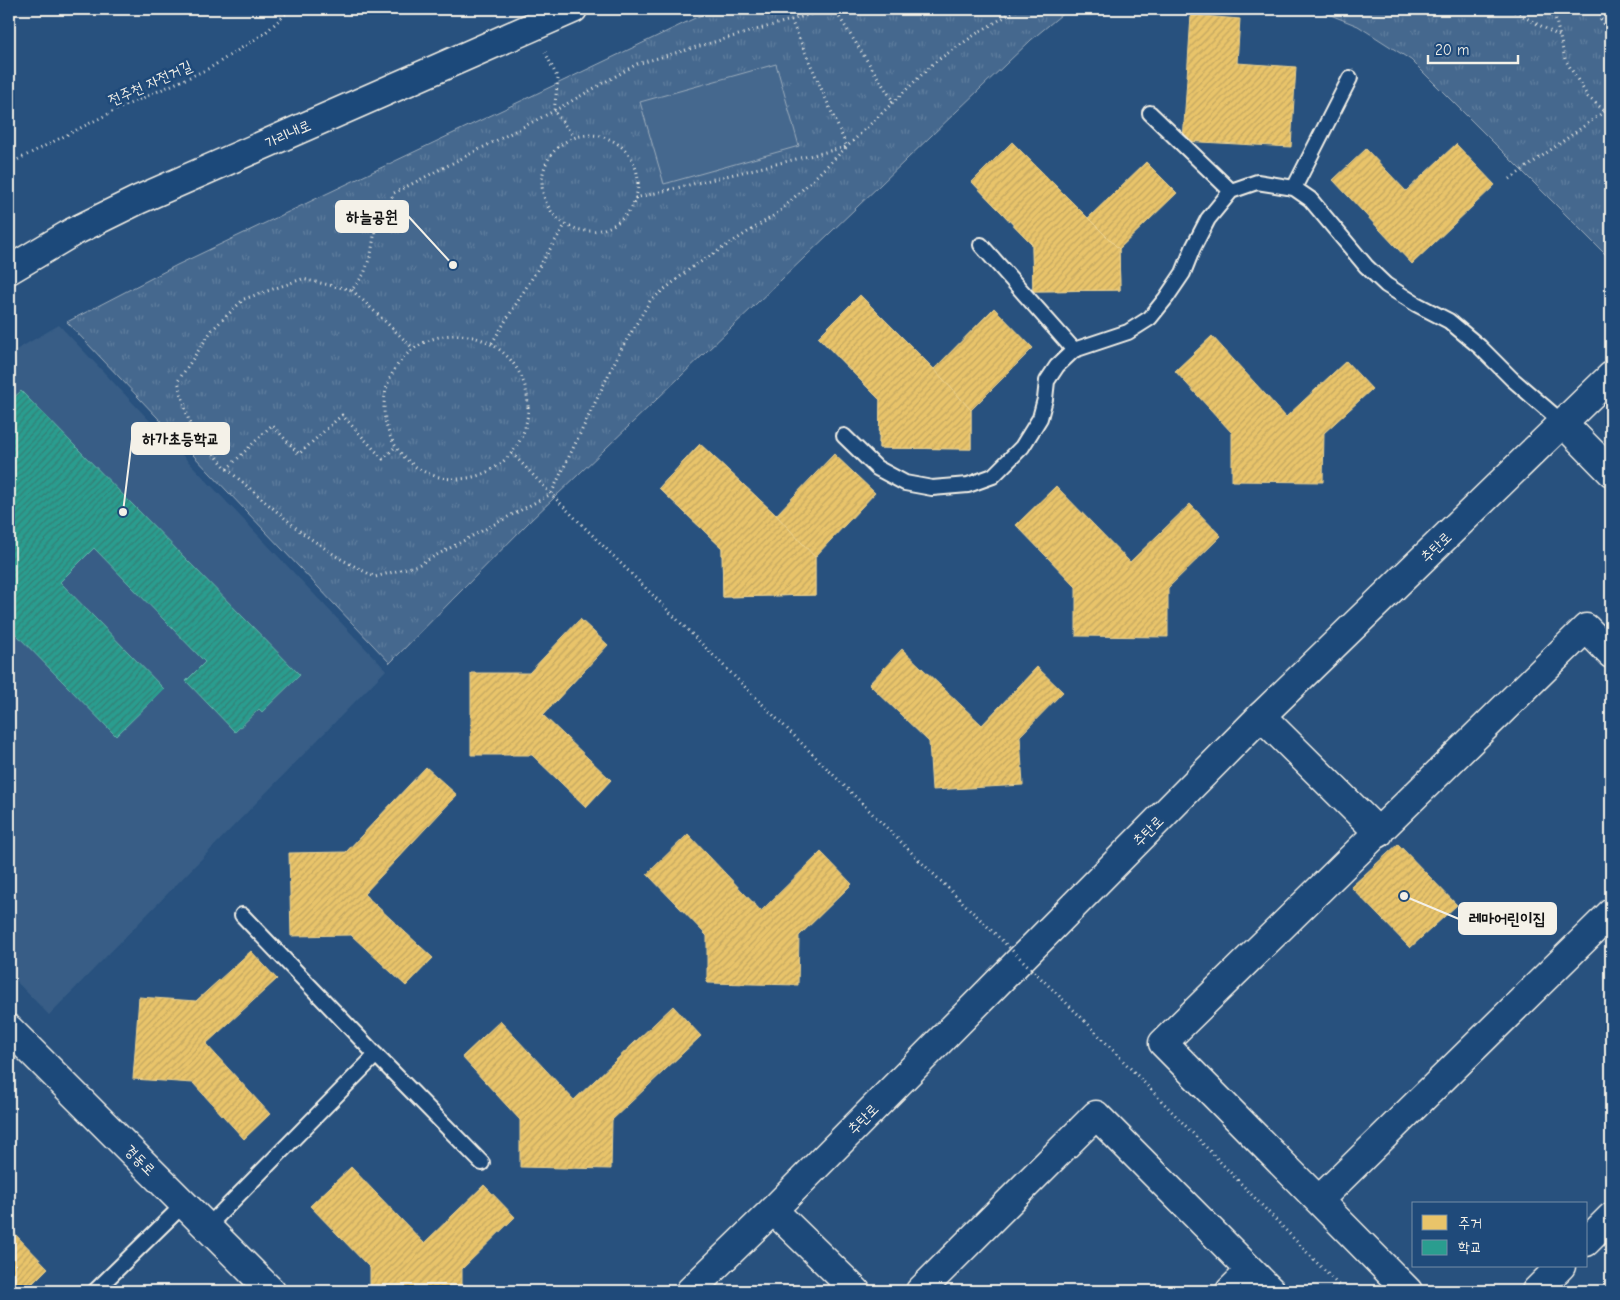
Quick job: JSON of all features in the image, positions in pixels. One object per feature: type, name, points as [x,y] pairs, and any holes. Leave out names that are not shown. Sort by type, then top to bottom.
[{"type":"street","name":"가리내로","points":[[9,270],[73,232],[138,200],[573,9]]},
{"type":"street","name":"추탄로","points":[[690,1291],[773,1210],[1261,716],[1611,376]]},
{"type":"street","points":[[1563,424],[1611,472]]},
{"type":"street","points":[[1408,1291],[1163,1044],[1586,628],[1611,654]]},
{"type":"street","points":[[1261,716],[1379,833]]},
{"type":"street","points":[[1319,1200],[1611,913]]},
{"type":"street","name":"경동로","points":[[9,1030],[271,1291]]},
{"type":"street","points":[[920,1291],[1096,1115],[1271,1291]]},
{"type":"street","points":[[773,1210],[856,1291]]},
{"type":"street","points":[[1588,1240],[1611,1217]]},
{"type":"street","points":[[1536,1291],[1559,1268]]},
{"type":"street","points":[[1230,1291],[1250,1271]]},
{"type":"lane","points":[[1294,188],[1350,78]]},
{"type":"lane","points":[[1150,112],[1231,191]]},
{"type":"lane","points":[[844,436],[877,468],[905,483],[932,488],[968,485],[993,476],[1022,448],[1040,418],[1047,381],[1057,366],[1074,350],[1128,332],[1150,318],[1183,274],[1193,248],[1208,219],[1231,191],[1257,182],[1294,188],[1310,199],[1366,266],[1386,285],[1449,322],[1480,347],[1512,379],[1563,424]]},
{"type":"lane","points":[[981,245],[1074,350]]},
{"type":"lane","points":[[242,915],[376,1056],[482,1163]]},
{"type":"lane","points":[[207,1227],[376,1056]]},
{"type":"lane","points":[[95,1291],[184,1204]]},
{"type":"path","name":"전주천 자전거길","points":[[9,164],[118,109],[210,68],[265,33],[291,9]]},
{"type":"path","points":[[352,290],[364,274],[371,254],[376,225],[384,214],[394,193],[554,111],[637,64],[829,9]]},
{"type":"path","points":[[834,9],[893,101]]},
{"type":"path","points":[[413,348],[352,290],[302,279],[244,299],[212,330],[178,381],[190,425],[228,469],[301,532],[339,558],[375,577],[418,565],[551,494],[620,351],[650,301],[691,268],[778,213],[935,62],[979,32],[1018,9]]},
{"type":"path","points":[[1510,9],[1560,36]]},
{"type":"path","points":[[1556,9],[1555,16],[1565,59],[1588,97],[1611,116]]},
{"type":"path","points":[[1600,9],[1601,19],[1611,40]]},
{"type":"path","points":[[791,20],[847,147]]},
{"type":"path","points":[[558,79],[554,111],[574,137]]},
{"type":"path","points":[[1510,179],[1605,111]]},
{"type":"path","points":[[591,135],[606,137],[619,145],[629,156],[636,169],[638,184],[635,198],[629,211],[619,222],[592,232],[578,230],[565,225],[552,214],[544,200],[541,185],[543,169],[550,155],[562,143],[574,137],[591,135]]},
{"type":"path","points":[[635,198],[847,147]]},
{"type":"path","points":[[492,343],[565,225]]},
{"type":"path","points":[[444,334],[469,335],[492,343],[508,356],[520,374],[527,394],[528,415],[523,435],[512,453],[495,468],[474,477],[452,480],[430,475],[410,464],[395,447],[385,425],[383,401],[389,377],[402,357],[421,342],[444,334]]},
{"type":"path","points":[[228,469],[272,426],[299,454],[342,415],[383,459],[395,447]]},
{"type":"path","points":[[512,453],[919,860],[1085,1021],[1344,1291]]},
{"type":"shaded area","points":[[59,325],[386,670],[49,1015],[9,974],[9,354]]},
{"type":"green space","points":[[714,9],[1077,9],[1061,15],[1031,40],[530,521],[390,663],[67,322],[177,265]]},
{"type":"green space","points":[[1308,9],[1611,9],[1611,256],[1609,258],[1411,60],[1358,26],[1318,10]]},
{"type":"green space","points":[[776,64],[799,146],[664,184],[640,102]]},
{"type":"building: 주거","points":[[1191,15],[1240,19],[1237,63],[1296,67],[1291,147],[1183,141]]},
{"type":"building: 주거","points":[[1012,142],[1087,219],[1146,162],[1177,193],[1119,249],[1120,290],[1033,291],[1032,244],[972,182]]},
{"type":"building: 주거","points":[[1012,142],[1119,249],[1120,290],[1033,291],[1032,244],[972,182]]},
{"type":"building: 주거","points":[[1456,144],[1495,185],[1412,264],[1333,180],[1366,149],[1406,191]]},
{"type":"building: 주거","points":[[860,295],[934,369],[994,308],[1033,348],[971,410],[971,449],[879,448],[880,400],[818,337]]},
{"type":"building: 주거","points":[[860,295],[934,369],[971,410],[971,449],[879,448],[880,400],[818,337]]},
{"type":"building: 주거","points":[[1212,336],[1286,417],[1346,361],[1372,389],[1324,433],[1323,482],[1232,481],[1232,433],[1175,371]]},
{"type":"building: 주거","points":[[700,444],[776,515],[834,454],[875,493],[815,557],[815,595],[723,597],[722,548],[659,488]]},
{"type":"building: 주거","points":[[700,444],[776,515],[815,557],[815,595],[723,597],[722,548],[659,488]]},
{"type":"building: 주거","points":[[1056,486],[1130,562],[1190,504],[1221,536],[1168,588],[1168,637],[1076,636],[1076,587],[1016,525]]},
{"type":"building: 주거","points":[[580,619],[608,645],[543,715],[611,780],[586,807],[532,755],[471,755],[471,673],[529,673]]},
{"type":"building: 주거","points":[[902,649],[982,725],[1037,667],[1063,692],[1020,736],[1023,785],[932,790],[929,742],[869,684]]},
{"type":"building: 주거","points":[[426,767],[457,795],[364,894],[433,958],[406,986],[351,935],[291,936],[289,853],[346,852]]},
{"type":"building: 주거","points":[[688,834],[761,911],[821,852],[852,884],[799,936],[798,985],[707,983],[707,936],[647,874]]},
{"type":"building: 주거","points":[[1398,844],[1457,905],[1410,948],[1351,887]]},
{"type":"building: 주거","points":[[251,951],[277,979],[206,1044],[270,1114],[244,1139],[193,1083],[133,1079],[139,997],[196,1001]]},
{"type":"building: 주거","points":[[673,1006],[701,1036],[612,1120],[611,1169],[520,1167],[520,1120],[462,1057],[500,1021],[574,1100]]},
{"type":"building: 주거","points":[[351,1167],[424,1243],[484,1185],[515,1217],[462,1269],[462,1291],[370,1291],[370,1268],[310,1206]]},
{"type":"building: 주거","points":[[12,1231],[48,1268],[25,1291],[9,1291],[9,1234]]},
{"type":"building: 학교","points":[[21,391],[300,675],[262,712],[259,709],[235,732],[186,681],[205,662],[94,548],[60,582],[164,689],[116,736],[10,628],[9,630],[9,402]]},
{"type":"place","name":"하늘공원","points":[[453,265]]},
{"type":"place","name":"하가초등학교","points":[[123,512]]},
{"type":"place","name":"레마어린이집","points":[[1404,896]]}]
